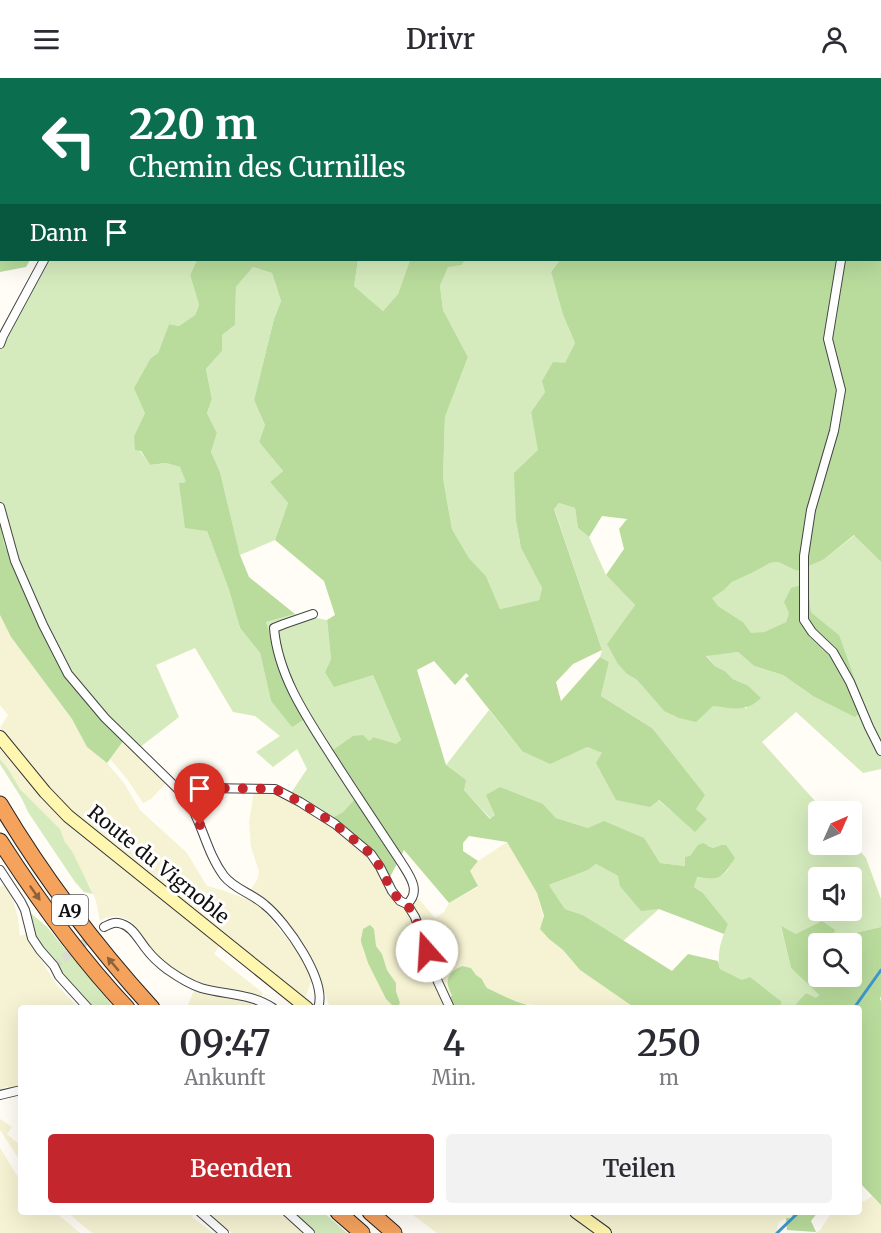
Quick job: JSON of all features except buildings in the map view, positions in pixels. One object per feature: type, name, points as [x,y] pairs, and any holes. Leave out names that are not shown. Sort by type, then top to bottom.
[{"type":"highway","name":"A9","points":[[0,804],[70,911],[149,1005]]},
{"type":"highway","name":"A9","points":[[1,843],[82,957],[123,1005]]},
{"type":"highway","points":[[341,1215],[362,1233]]},
{"type":"highway","points":[[373,1215],[394,1233]]},
{"type":"street","points":[[0,344],[43,261]]},
{"type":"street","points":[[841,261],[828,339],[841,390],[834,431],[811,510],[804,555],[804,620],[812,632],[833,652],[850,682],[881,751]]},
{"type":"street","points":[[0,507],[15,561],[43,625],[68,674],[105,718],[178,789],[192,806],[209,850],[225,878],[267,906],[303,951],[321,993],[319,1005]]},
{"type":"street","points":[[313,614],[274,628],[275,642],[281,661],[312,726],[412,881],[415,887],[414,894],[407,904]]},
{"type":"street","name":"Route du Vignoble","points":[[0,737],[68,816],[304,1005]]},
{"type":"street","points":[[178,789],[189,786],[275,789],[335,824],[364,847],[380,867],[392,891],[400,901],[407,904],[415,917],[449,1005]]},
{"type":"street","points":[[0,870],[25,910],[32,938],[59,976],[85,1005]]},
{"type":"street","points":[[104,927],[118,922],[128,927],[158,962],[191,984],[248,996],[268,1005]]},
{"type":"street","points":[[0,1095],[18,1091]]},
{"type":"street","points":[[203,1215],[224,1233]]},
{"type":"street","points":[[290,1215],[310,1233]]},
{"type":"street","points":[[580,1215],[605,1233]]},
{"type":"shaded area","points":[[0,615],[11,637],[72,719],[87,747],[107,763],[124,783],[140,810],[187,853],[207,886],[257,903],[296,949],[312,980],[305,998],[78,820],[0,728],[8,715],[0,705]]},
{"type":"shaded area","points":[[124,740],[167,782],[151,799],[143,803],[110,759]]},
{"type":"shaded area","points":[[0,749],[70,827],[219,946],[214,954],[263,993],[261,997],[250,992],[220,988],[187,978],[171,968],[148,946],[129,920],[117,916],[100,921],[90,886],[60,829],[20,789],[0,759]]},
{"type":"shaded area","points":[[254,791],[285,797],[326,821],[369,854],[404,906],[413,904],[418,898],[435,918],[444,912],[449,903],[478,887],[470,871],[478,861],[507,842],[537,893],[549,939],[563,950],[580,970],[631,1005],[525,1004],[487,988],[483,980],[471,968],[461,966],[453,971],[447,981],[452,996],[449,998],[450,1005],[398,1005],[400,1003],[396,983],[376,946],[374,933],[363,929],[361,939],[364,953],[385,997],[392,1005],[329,1005],[315,965],[298,938],[265,899],[250,890],[259,872],[251,847],[249,822]]},
{"type":"shaded area","points":[[4,885],[12,897],[20,936],[26,934],[57,985],[76,1005],[18,1005],[18,1090],[12,1093],[7,1086],[3,1088],[6,1095],[0,1096],[0,887]]},
{"type":"shaded area","points":[[194,990],[249,1000],[254,1005],[188,1005]]},
{"type":"shaded area","points":[[0,1119],[12,1127],[7,1134],[18,1143],[18,1157],[0,1130]]},
{"type":"shaded area","points":[[0,1148],[18,1177],[18,1215],[59,1215],[80,1233],[0,1233]]},
{"type":"shaded area","points":[[872,1196],[881,1205],[881,1233],[815,1233],[820,1230],[830,1215],[862,1215],[862,1200],[863,1202]]},
{"type":"shaded area","points":[[71,1215],[192,1215],[213,1233],[92,1233]]},
{"type":"shaded area","points":[[209,1215],[283,1215],[302,1233],[232,1233]]},
{"type":"shaded area","points":[[413,1215],[571,1215],[595,1233],[437,1233]]},
{"type":"shaded area","points":[[588,1215],[792,1215],[791,1218],[779,1222],[776,1233],[612,1233]]},
{"type":"green space","points":[[0,261],[29,261],[26,267],[0,272]]},
{"type":"green space","points":[[43,261],[197,261],[190,275],[199,305],[195,315],[179,326],[169,324],[158,353],[151,358],[145,413],[134,436],[140,451],[150,465],[166,463],[180,467],[187,482],[180,483],[207,531],[229,590],[240,628],[260,653],[271,701],[292,726],[305,719],[283,673],[266,622],[295,614],[327,620],[331,659],[325,672],[373,675],[401,740],[396,745],[375,737],[369,741],[333,750],[361,792],[343,812],[326,821],[289,796],[307,769],[297,749],[273,767],[256,752],[280,736],[255,716],[233,712],[195,648],[156,665],[179,717],[135,751],[64,675],[4,544],[0,520],[0,340]]},
{"type":"green space","points":[[197,261],[358,261],[354,286],[383,311],[398,294],[410,261],[464,261],[462,265],[448,267],[440,286],[443,310],[468,357],[445,417],[443,478],[452,529],[469,558],[486,576],[500,609],[539,600],[542,588],[521,548],[516,521],[514,473],[538,450],[531,412],[545,392],[542,381],[553,362],[565,363],[575,343],[563,315],[551,272],[559,261],[881,261],[881,562],[854,535],[823,560],[797,571],[778,562],[770,563],[732,582],[712,598],[718,606],[743,622],[751,633],[764,632],[786,622],[789,613],[784,602],[791,588],[802,585],[809,594],[811,612],[839,635],[865,708],[855,717],[813,696],[783,675],[754,666],[738,652],[706,656],[715,666],[725,671],[733,679],[747,685],[761,698],[755,703],[744,708],[713,706],[696,722],[664,711],[637,680],[627,674],[618,664],[607,644],[635,605],[606,575],[624,549],[619,529],[627,519],[602,516],[589,537],[578,528],[575,508],[559,503],[554,509],[602,650],[573,664],[556,682],[561,701],[600,657],[609,662],[601,696],[652,728],[705,795],[696,809],[707,819],[695,832],[659,800],[650,807],[616,800],[596,763],[602,753],[587,747],[550,764],[522,751],[465,679],[469,676],[466,673],[455,685],[434,661],[417,670],[446,765],[466,780],[464,790],[490,819],[495,815],[486,795],[500,787],[543,804],[556,818],[588,828],[604,821],[644,838],[660,863],[685,866],[685,857],[690,856],[698,845],[703,843],[713,848],[726,845],[735,858],[727,870],[717,878],[697,877],[694,887],[703,893],[728,924],[724,934],[659,909],[641,911],[620,886],[618,876],[596,864],[588,870],[549,885],[565,909],[583,915],[672,971],[688,954],[718,961],[720,969],[742,980],[750,977],[782,1002],[780,1005],[631,1005],[580,970],[540,929],[544,916],[537,893],[507,842],[469,836],[463,843],[463,851],[478,861],[470,871],[478,886],[449,903],[404,850],[386,885],[369,854],[326,821],[343,812],[361,792],[333,750],[353,736],[363,735],[369,741],[374,737],[396,744],[401,740],[373,675],[334,687],[325,672],[331,659],[327,620],[335,615],[324,581],[275,540],[288,503],[270,482],[283,471],[259,442],[265,425],[254,400],[274,319],[281,301],[272,273],[253,267],[236,287],[235,325],[222,335],[222,351],[206,369],[212,399],[207,413],[217,433],[211,452],[220,472],[240,555],[249,577],[295,614],[266,622],[283,673],[305,719],[292,727],[271,701],[260,653],[240,628],[229,590],[207,531],[185,528],[179,483],[186,482],[180,467],[166,463],[150,465],[141,451],[135,450],[134,436],[145,413],[134,388],[151,358],[158,353],[169,324],[179,326],[195,315],[199,305],[190,275]]},
{"type":"green space","points":[[358,261],[410,261],[398,294],[383,311],[354,286]]},
{"type":"green space","points":[[464,261],[559,261],[551,272],[563,315],[575,343],[565,364],[531,412],[539,450],[516,521],[521,548],[542,588],[539,600],[500,609],[486,576],[469,558],[452,529],[443,478],[445,417],[468,357],[443,310],[440,286],[448,266],[462,265]]},
{"type":"green space","points":[[253,267],[272,273],[281,301],[274,319],[254,400],[265,425],[259,442],[283,471],[270,482],[288,503],[275,540],[240,555],[220,472],[211,452],[217,433],[207,413],[212,399],[206,369],[222,351],[222,335],[235,325],[236,287]]},
{"type":"green space","points":[[559,503],[575,508],[578,528],[589,537],[606,575],[635,605],[608,643],[627,674],[637,680],[664,711],[713,706],[747,708],[747,685],[733,679],[725,671],[715,666],[706,655],[738,652],[754,666],[783,675],[813,696],[839,635],[811,612],[809,594],[789,613],[786,622],[764,632],[751,634],[743,622],[718,606],[711,598],[732,582],[770,563],[778,562],[797,571],[823,560],[855,535],[881,562],[881,769],[863,773],[796,712],[762,742],[815,801],[808,801],[808,855],[862,853],[866,858],[881,899],[881,927],[854,933],[808,933],[808,935],[796,934],[781,927],[791,968],[808,987],[819,995],[816,999],[806,993],[795,1005],[780,1005],[782,1002],[720,969],[719,952],[728,924],[703,893],[694,887],[696,877],[721,876],[728,870],[730,865],[721,845],[713,848],[708,845],[685,866],[660,863],[643,838],[588,828],[556,818],[543,804],[495,815],[491,819],[464,790],[446,765],[489,710],[522,751],[587,747],[602,753],[695,831],[706,819],[696,809],[652,728],[601,696],[609,662],[600,657],[602,650],[554,508]]},
{"type":"green space","points":[[0,520],[4,544],[64,675],[124,740],[107,763],[87,747],[72,719],[11,637],[0,615]]},
{"type":"green space","points":[[0,759],[20,789],[60,829],[93,894],[84,892],[75,882],[28,812],[0,764]]},
{"type":"green space","points":[[596,864],[618,876],[659,909],[623,941],[583,915],[565,909],[549,885],[588,870]]},
{"type":"green space","points":[[27,910],[47,927],[112,1005],[89,1005],[34,935]]},
{"type":"green space","points":[[822,921],[835,930],[834,933],[808,933],[808,984],[791,968],[781,926],[796,934]]},
{"type":"green space","points":[[370,925],[374,929],[376,946],[396,983],[398,1005],[392,1005],[386,999],[368,963],[361,942],[363,929]]},
{"type":"green space","points":[[881,927],[881,1205],[862,1185],[862,1005],[795,1005],[806,993],[816,998],[819,995],[811,987],[862,987],[862,933],[854,933]]},
{"type":"green space","points":[[462,966],[471,968],[487,988],[526,1005],[450,1005],[447,999],[452,996],[447,983],[453,971]]},
{"type":"green space","points":[[295,1215],[326,1215],[347,1233],[314,1233]]},
{"type":"green space","points":[[792,1215],[816,1215],[811,1221],[816,1232],[787,1230],[786,1218],[791,1218]]},
{"type":"waterway","points":[[856,1005],[881,970]]},
{"type":"waterway","points":[[777,1233],[796,1215]]},
{"type":"tunnel","points":[[54,966],[104,927]]},
{"type":"route","points":[[200,825],[192,806],[178,789],[189,786],[275,789],[300,802],[335,824],[371,854],[392,891],[400,901],[407,904],[415,917],[427,951]]}]
